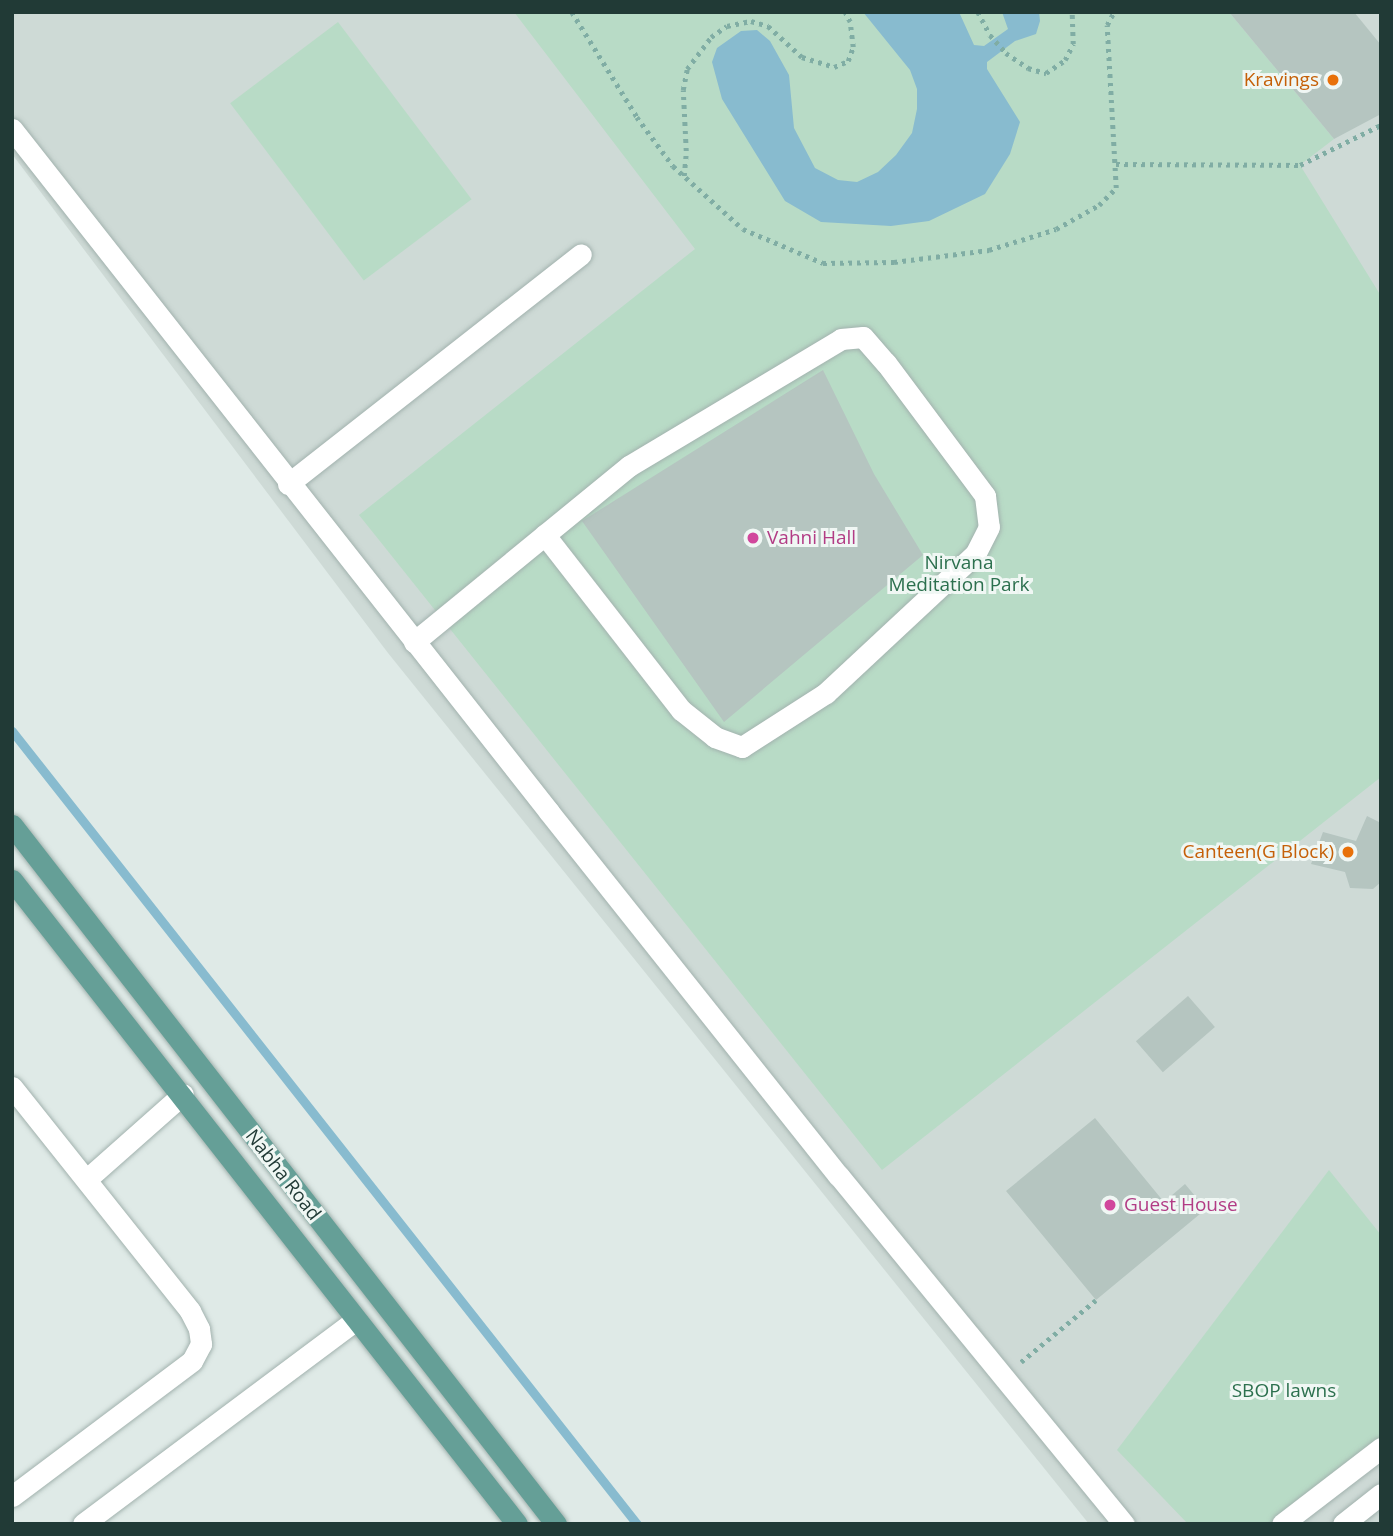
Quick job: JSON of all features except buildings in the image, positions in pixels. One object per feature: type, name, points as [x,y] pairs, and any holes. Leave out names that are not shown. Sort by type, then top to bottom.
[{"type":"main road","name":"Nabha Road","points":[[12,825],[556,1524]]},
{"type":"main road","name":"Nabha Road","points":[[12,880],[183,1094],[517,1524]]},
{"type":"street","points":[[12,129],[288,484],[839,1176],[1124,1524]]},
{"type":"street","points":[[288,484],[581,254]]},
{"type":"street","points":[[414,642],[629,466],[841,339],[863,337],[985,496],[989,527],[975,554],[826,693],[742,747],[715,737],[681,710],[545,535]]},
{"type":"street","points":[[12,1087],[190,1311],[200,1329],[201,1344],[192,1361],[12,1496]]},
{"type":"street","points":[[87,1179],[183,1094]]},
{"type":"street","points":[[83,1524],[356,1320]]},
{"type":"street","points":[[1282,1524],[1381,1448]]},
{"type":"street","points":[[1343,1524],[1381,1494]]},
{"type":"path","points":[[572,12],[637,117],[684,176],[743,229],[823,263],[894,262],[989,250],[1056,229],[1099,205],[1116,188],[1107,25],[1114,12]]},
{"type":"path","points":[[684,176],[687,151],[683,90],[687,69],[711,37],[727,26],[751,21],[768,26],[802,57],[834,67],[848,61],[853,47],[850,22],[845,12]]},
{"type":"path","points":[[978,12],[990,35],[1006,53],[1028,68],[1046,73],[1058,68],[1073,44],[1072,12]]},
{"type":"path","points":[[1116,164],[1300,165],[1381,125]]},
{"type":"path","points":[[1004,1376],[1096,1300]]},
{"type":"shaded area","points":[[12,12],[1381,12],[1381,1524],[1089,1524],[388,653],[12,154]]},
{"type":"green space","name":"Nirvana Meditation Park","points":[[514,12],[1229,12],[1334,139],[1300,165],[1381,296],[1381,777],[882,1170],[359,515],[695,249]]},
{"type":"green space","points":[[338,22],[472,199],[364,281],[230,103]]},
{"type":"green space","name":"SBOP lawns","points":[[1329,1170],[1381,1235],[1381,1438],[1271,1524],[1188,1524],[1117,1450]]},
{"type":"water","points":[[863,12],[959,12],[974,45],[984,46],[1008,29],[1002,12],[1039,12],[1040,21],[1036,34],[1015,41],[987,62],[987,69],[1020,122],[1010,154],[985,194],[929,221],[891,226],[821,222],[785,201],[722,99],[712,62],[717,48],[741,31],[757,30],[770,41],[789,75],[794,128],[815,168],[838,180],[857,182],[878,172],[896,155],[912,133],[917,109],[917,89],[910,70]]},
{"type":"waterway","points":[[12,731],[637,1524]]},
{"type":"place","name":"Kravings","points":[[1333,80]]},
{"type":"place","name":"Vahni Hall","points":[[753,538]]},
{"type":"place","name":"Canteen(G Block)","points":[[1348,852]]},
{"type":"place","name":"Guest House","points":[[1110,1205]]}]
